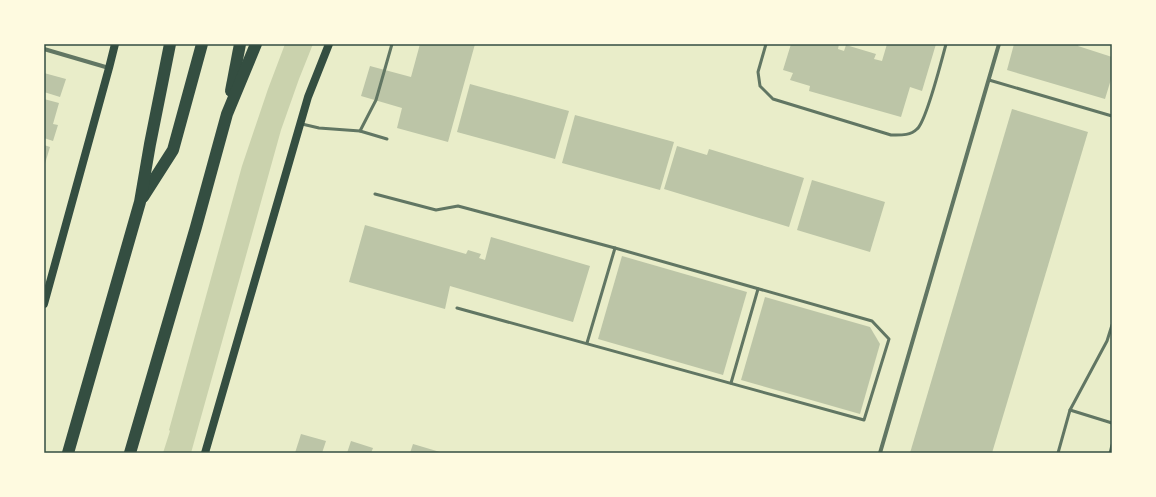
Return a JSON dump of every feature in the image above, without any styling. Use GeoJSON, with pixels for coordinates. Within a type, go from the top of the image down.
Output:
{"type":"FeatureCollection","features":[{"type":"Feature","properties":{"kind":"highway"},"geometry":{"type":"LineString","coordinates":[[68,453],[140,202],[170,44]]}},
{"type":"Feature","properties":{"kind":"highway"},"geometry":{"type":"LineString","coordinates":[[140,202],[173,150],[202,44]]}},
{"type":"Feature","properties":{"kind":"highway"},"geometry":{"type":"LineString","coordinates":[[130,453],[194,235],[227,114],[240,44]]}},
{"type":"Feature","properties":{"kind":"highway"},"geometry":{"type":"LineString","coordinates":[[227,114],[256,44]]}},
{"type":"Feature","properties":{"kind":"main road"},"geometry":{"type":"LineString","coordinates":[[44,304],[115,44]]}},
{"type":"Feature","properties":{"kind":"main road"},"geometry":{"type":"LineString","coordinates":[[205,453],[308,96],[329,44]]}},
{"type":"Feature","properties":{"kind":"street"},"geometry":{"type":"LineString","coordinates":[[880,453],[999,44]]}},
{"type":"Feature","properties":{"kind":"street"},"geometry":{"type":"LineString","coordinates":[[44,49],[109,68]]}},
{"type":"Feature","properties":{"kind":"lane"},"geometry":{"type":"LineString","coordinates":[[360,131],[376,100],[392,44]]}},
{"type":"Feature","properties":{"kind":"lane"},"geometry":{"type":"LineString","coordinates":[[766,44],[758,72],[760,86],[773,99],[891,135],[907,135],[918,129],[924,118],[946,44]]}},
{"type":"Feature","properties":{"kind":"lane"},"geometry":{"type":"LineString","coordinates":[[989,80],[1112,116]]}},
{"type":"Feature","properties":{"kind":"lane"},"geometry":{"type":"LineString","coordinates":[[300,123],[319,128],[360,131],[387,139]]}},
{"type":"Feature","properties":{"kind":"lane"},"geometry":{"type":"LineString","coordinates":[[374,194],[436,210],[458,206],[615,248],[872,321],[889,339],[864,420],[457,308]]}},
{"type":"Feature","properties":{"kind":"lane"},"geometry":{"type":"LineString","coordinates":[[587,343],[615,248]]}},
{"type":"Feature","properties":{"kind":"lane"},"geometry":{"type":"LineString","coordinates":[[731,383],[758,289]]}},
{"type":"Feature","properties":{"kind":"lane"},"geometry":{"type":"LineString","coordinates":[[1058,453],[1070,410],[1107,341],[1112,326]]}},
{"type":"Feature","properties":{"kind":"lane"},"geometry":{"type":"LineString","coordinates":[[1107,341],[1112,342]]}},
{"type":"Feature","properties":{"kind":"lane"},"geometry":{"type":"LineString","coordinates":[[1070,410],[1112,423]]}},
{"type":"Feature","properties":{"kind":"lane"},"geometry":{"type":"LineString","coordinates":[[1110,453],[1112,445]]}},
{"type":"Feature","properties":{"kind":"green space"},"geometry":{"type":"Polygon","coordinates":[[[285,44],[313,44],[281,130],[191,453],[163,453],[242,166],[285,44]]]}},
{"type":"Feature","properties":{"kind":"building"},"geometry":{"type":"Polygon","coordinates":[[[420,44],[475,44],[448,142],[397,128],[402,108],[361,96],[370,66],[411,77],[420,44]]]}},
{"type":"Feature","properties":{"kind":"building"},"geometry":{"type":"Polygon","coordinates":[[[791,44],[839,44],[838,49],[844,51],[846,45],[876,54],[874,59],[882,61],[887,44],[936,44],[922,91],[910,87],[901,117],[809,91],[810,86],[790,80],[793,73],[783,70],[791,44]]]}},
{"type":"Feature","properties":{"kind":"building"},"geometry":{"type":"Polygon","coordinates":[[[1014,44],[1079,44],[1078,46],[1112,57],[1112,76],[1105,99],[1007,70],[1014,44]]]}},
{"type":"Feature","properties":{"kind":"building"},"geometry":{"type":"Polygon","coordinates":[[[44,73],[66,79],[60,97],[44,92],[44,73]]]}},
{"type":"Feature","properties":{"kind":"building"},"geometry":{"type":"Polygon","coordinates":[[[470,84],[569,111],[555,159],[457,132],[470,84]]]}},
{"type":"Feature","properties":{"kind":"building"},"geometry":{"type":"Polygon","coordinates":[[[44,99],[59,103],[53,124],[58,125],[53,141],[44,138],[44,99]]]}},
{"type":"Feature","properties":{"kind":"building"},"geometry":{"type":"Polygon","coordinates":[[[1012,109],[1088,132],[992,453],[910,453],[1012,109]]]}},
{"type":"Feature","properties":{"kind":"building"},"geometry":{"type":"Polygon","coordinates":[[[575,115],[674,142],[660,190],[562,163],[575,115]]]}},
{"type":"Feature","properties":{"kind":"building"},"geometry":{"type":"Polygon","coordinates":[[[44,145],[50,147],[44,167],[44,145]]]}},
{"type":"Feature","properties":{"kind":"building"},"geometry":{"type":"Polygon","coordinates":[[[677,146],[707,155],[709,149],[804,178],[789,227],[664,189],[677,146]]]}},
{"type":"Feature","properties":{"kind":"building"},"geometry":{"type":"Polygon","coordinates":[[[812,180],[885,202],[870,252],[797,230],[812,180]]]}},
{"type":"Feature","properties":{"kind":"building"},"geometry":{"type":"Polygon","coordinates":[[[365,225],[466,254],[468,250],[481,254],[479,258],[485,260],[491,237],[590,266],[573,322],[450,286],[445,309],[349,282],[365,225]]]}},
{"type":"Feature","properties":{"kind":"building"},"geometry":{"type":"Polygon","coordinates":[[[622,256],[747,292],[723,375],[598,339],[622,256]]]}},
{"type":"Feature","properties":{"kind":"building"},"geometry":{"type":"Polygon","coordinates":[[[765,297],[870,327],[880,344],[860,414],[741,380],[765,297]]]}},
{"type":"Feature","properties":{"kind":"building"},"geometry":{"type":"Polygon","coordinates":[[[301,434],[326,441],[322,453],[295,453],[301,434]]]}},
{"type":"Feature","properties":{"kind":"building"},"geometry":{"type":"Polygon","coordinates":[[[351,441],[373,448],[371,453],[347,453],[351,441]]]}},
{"type":"Feature","properties":{"kind":"building"},"geometry":{"type":"Polygon","coordinates":[[[413,444],[440,452],[440,453],[410,453],[413,444]]]}}]}
